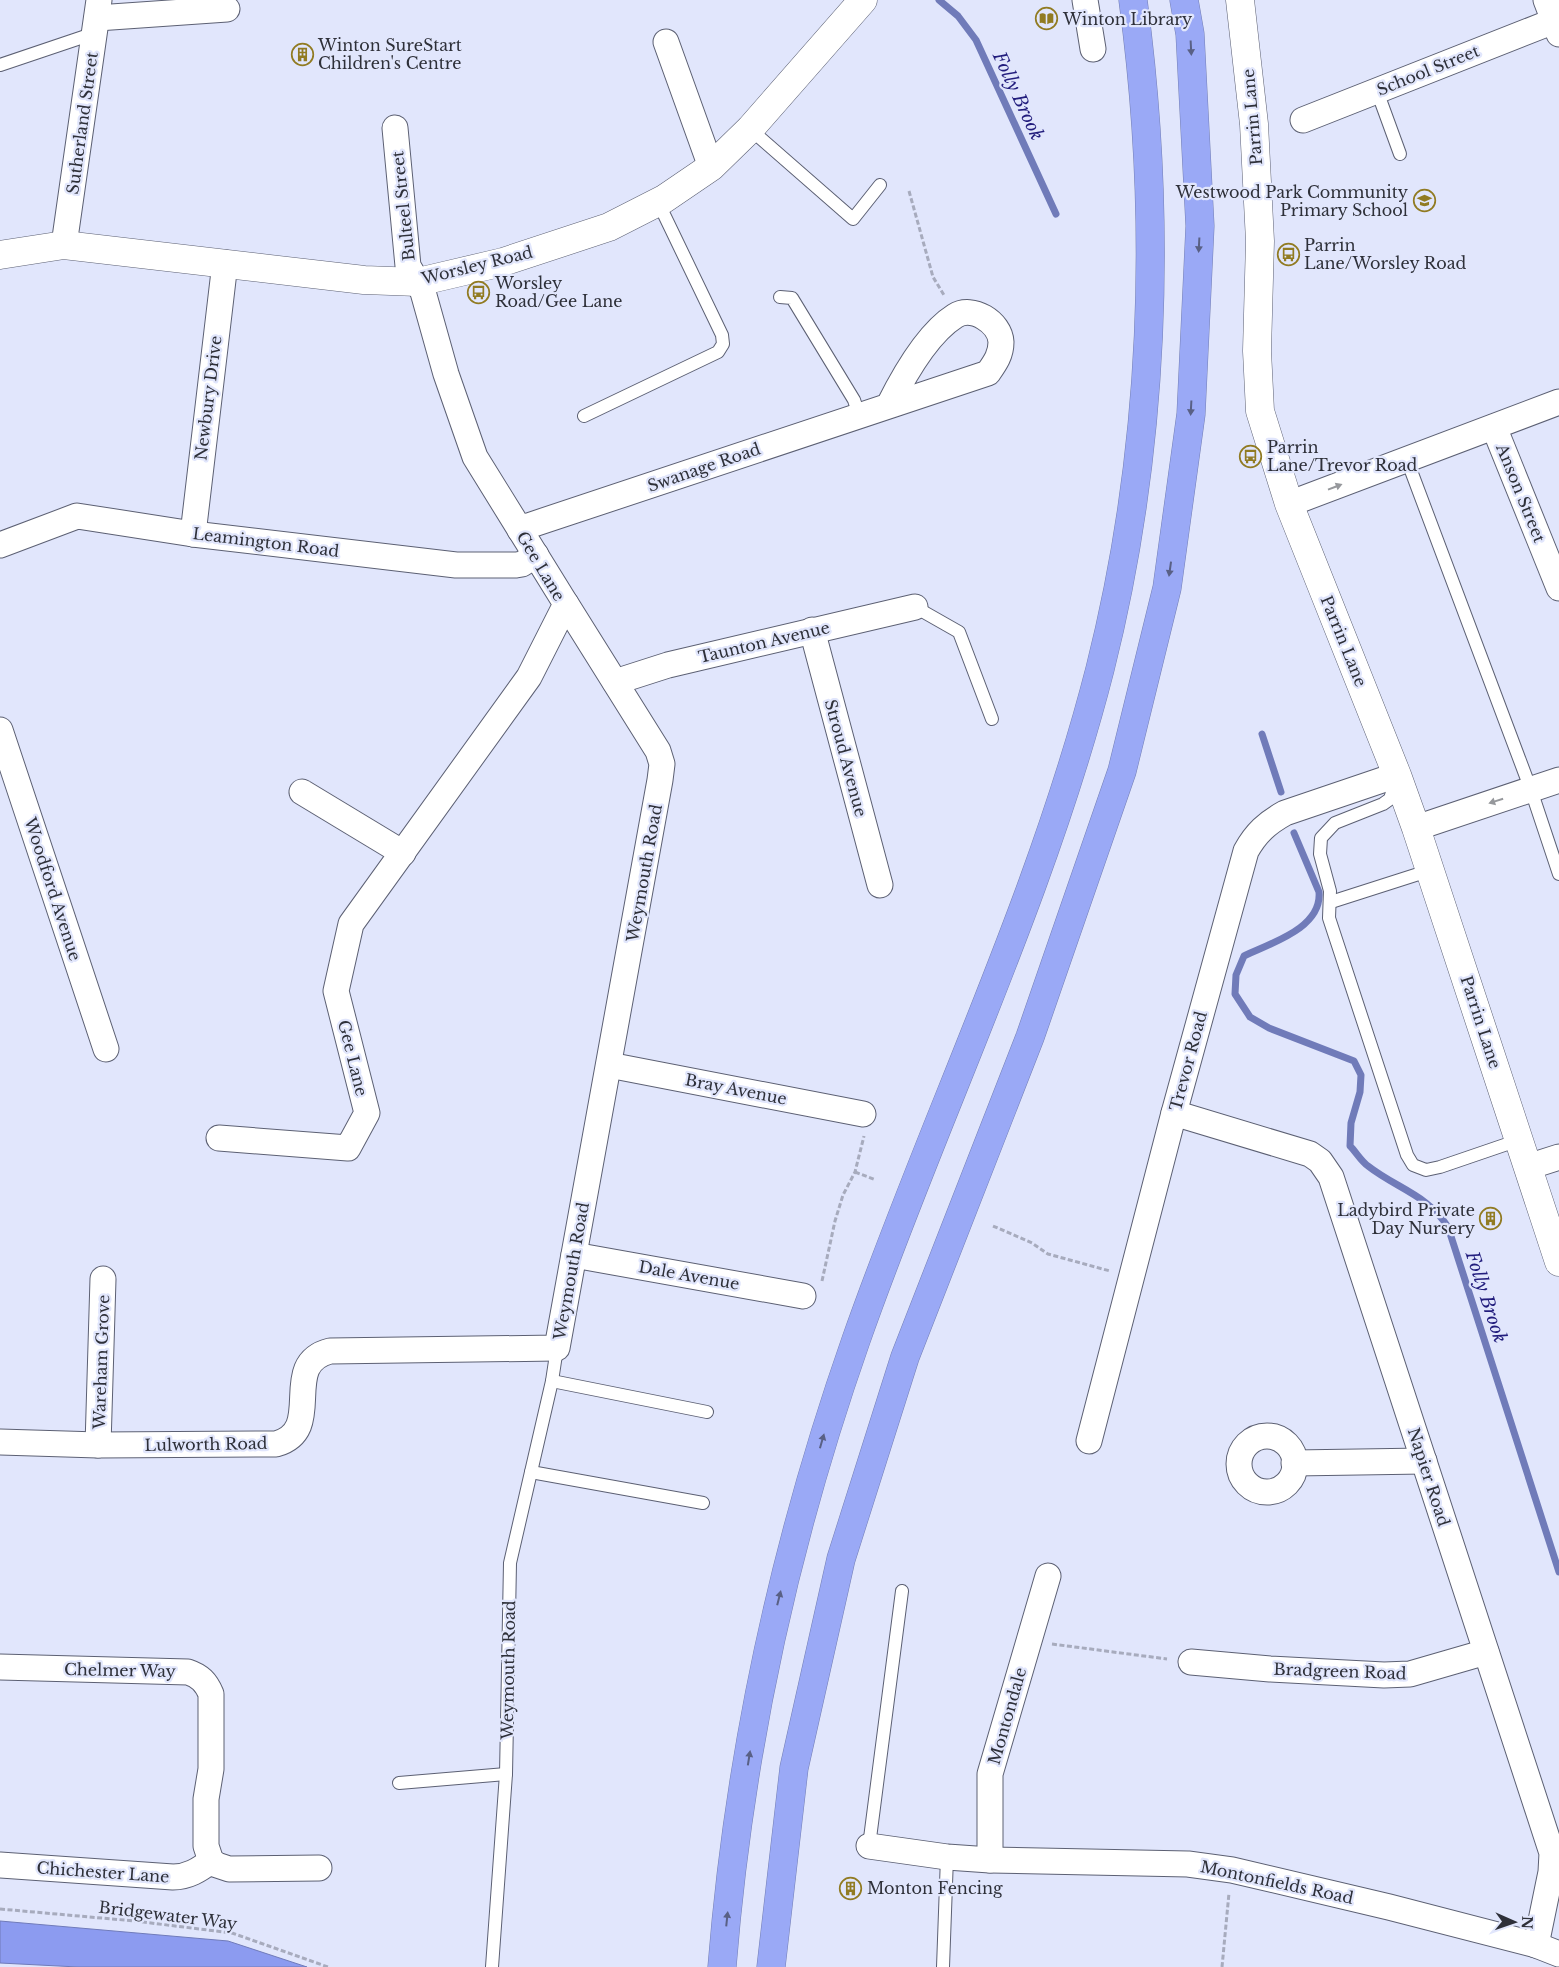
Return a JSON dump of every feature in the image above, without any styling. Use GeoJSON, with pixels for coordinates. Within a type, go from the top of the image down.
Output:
{"type":"FeatureCollection","features":[{"type":"Feature","properties":{"kind":"highway"},"geometry":{"type":"LineString","coordinates":[[722,1967],[735,1854],[760,1692],[775,1615],[794,1537],[826,1428],[858,1336],[1032,884],[1076,754],[1101,666],[1118,584],[1136,478],[1145,400],[1150,311],[1150,226],[1146,130],[1133,0]]}},
{"type":"Feature","properties":{"kind":"highway"},"geometry":{"type":"LineString","coordinates":[[771,1967],[794,1768],[841,1559],[904,1357],[1030,1037],[1122,771],[1167,588],[1191,414],[1200,226],[1190,34],[1184,0]]}},
{"type":"Feature","properties":{"kind":"main road","name":"Worsley Road"},"geometry":{"type":"LineString","coordinates":[[0,255],[64,245],[364,280],[418,282],[503,262],[609,227],[658,202],[711,167],[750,129],[863,0]]}},
{"type":"Feature","properties":{"kind":"main road","name":"Parrin Lane"},"geometry":{"type":"LineString","coordinates":[[1240,0],[1254,124],[1260,241],[1258,351],[1260,411],[1289,504],[1397,775],[1431,870],[1559,1262]]}},
{"type":"Feature","properties":{"kind":"street"},"geometry":{"type":"LineString","coordinates":[[1085,0],[1093,50]]}},
{"type":"Feature","properties":{"kind":"street"},"geometry":{"type":"LineString","coordinates":[[97,17],[227,9]]}},
{"type":"Feature","properties":{"kind":"street","name":"Sutherland Street"},"geometry":{"type":"LineString","coordinates":[[64,245],[97,17]]}},
{"type":"Feature","properties":{"kind":"street","name":"School Street"},"geometry":{"type":"LineString","coordinates":[[1303,120],[1553,18]]}},
{"type":"Feature","properties":{"kind":"street"},"geometry":{"type":"LineString","coordinates":[[666,42],[711,167]]}},
{"type":"Feature","properties":{"kind":"street","name":"Bulteel Street"},"geometry":{"type":"LineString","coordinates":[[395,128],[408,266],[418,282]]}},
{"type":"Feature","properties":{"kind":"street","name":"Newbury Drive"},"geometry":{"type":"LineString","coordinates":[[192,534],[225,263]]}},
{"type":"Feature","properties":{"kind":"street","name":"Gee Lane"},"geometry":{"type":"LineString","coordinates":[[219,1138],[348,1148],[367,1113],[336,991],[351,924],[529,677],[566,604],[475,457],[446,374],[423,292],[418,282]]}},
{"type":"Feature","properties":{"kind":"street","name":"Swanage Road"},"geometry":{"type":"LineString","coordinates":[[520,530],[988,373],[998,359],[1001,340],[992,323],[974,313],[957,315]]}},
{"type":"Feature","properties":{"kind":"street"},"geometry":{"type":"LineString","coordinates":[[889,405],[901,382],[936,331],[957,315]]}},
{"type":"Feature","properties":{"kind":"street"},"geometry":{"type":"LineString","coordinates":[[1289,504],[1559,402]]}},
{"type":"Feature","properties":{"kind":"street","name":"Anson Street"},"geometry":{"type":"LineString","coordinates":[[1494,427],[1559,588]]}},
{"type":"Feature","properties":{"kind":"street","name":"Leamington Road"},"geometry":{"type":"LineString","coordinates":[[0,545],[77,516],[192,534],[456,564],[516,565],[522,564],[536,556]]}},
{"type":"Feature","properties":{"kind":"street","name":"Weymouth Road"},"geometry":{"type":"LineString","coordinates":[[557,1348],[662,764],[658,751],[566,604]]}},
{"type":"Feature","properties":{"kind":"street","name":"Taunton Avenue"},"geometry":{"type":"LineString","coordinates":[[615,682],[668,665],[915,607]]}},
{"type":"Feature","properties":{"kind":"street","name":"Stroud Avenue"},"geometry":{"type":"LineString","coordinates":[[812,630],[880,885]]}},
{"type":"Feature","properties":{"kind":"street","name":"Woodford Avenue"},"geometry":{"type":"LineString","coordinates":[[0,730],[106,1049]]}},
{"type":"Feature","properties":{"kind":"street","name":"Trevor Road"},"geometry":{"type":"LineString","coordinates":[[1089,1441],[1174,1113],[1242,862],[1252,840],[1271,820],[1284,813],[1397,775]]}},
{"type":"Feature","properties":{"kind":"street"},"geometry":{"type":"LineString","coordinates":[[1416,828],[1559,780]]}},
{"type":"Feature","properties":{"kind":"street"},"geometry":{"type":"LineString","coordinates":[[302,792],[403,853]]}},
{"type":"Feature","properties":{"kind":"street","name":"Bray Avenue"},"geometry":{"type":"LineString","coordinates":[[609,1065],[863,1114]]}},
{"type":"Feature","properties":{"kind":"street","name":"Napier Road"},"geometry":{"type":"LineString","coordinates":[[1174,1113],[1310,1154],[1327,1168],[1552,1853],[1551,1872],[1536,1945]]}},
{"type":"Feature","properties":{"kind":"street"},"geometry":{"type":"LineString","coordinates":[[1528,1167],[1559,1156]]}},
{"type":"Feature","properties":{"kind":"street","name":"Dale Avenue"},"geometry":{"type":"LineString","coordinates":[[574,1255],[803,1296]]}},
{"type":"Feature","properties":{"kind":"street","name":"Wareham Grove"},"geometry":{"type":"LineString","coordinates":[[98,1445],[103,1279]]}},
{"type":"Feature","properties":{"kind":"street","name":"Lulworth Road"},"geometry":{"type":"LineString","coordinates":[[0,1442],[98,1445],[269,1444],[283,1442],[296,1432],[300,1423],[303,1382],[309,1364],[315,1358],[330,1351],[557,1348]]}},
{"type":"Feature","properties":{"kind":"street"},"geometry":{"type":"LineString","coordinates":[[1294,1463],[1424,1461]]}},
{"type":"Feature","properties":{"kind":"street","name":"Montondale"},"geometry":{"type":"LineString","coordinates":[[990,1860],[990,1774],[1048,1576]]}},
{"type":"Feature","properties":{"kind":"street","name":"Bradgreen Road"},"geometry":{"type":"LineString","coordinates":[[1191,1662],[1270,1669],[1384,1675],[1410,1674],[1486,1652]]}},
{"type":"Feature","properties":{"kind":"street","name":"Chelmer Way"},"geometry":{"type":"LineString","coordinates":[[0,1667],[188,1672],[197,1674],[211,1694],[211,1769],[206,1799],[205,1830],[206,1846],[211,1861]]}},
{"type":"Feature","properties":{"kind":"street","name":"Montonfields Road"},"geometry":{"type":"LineString","coordinates":[[870,1846],[947,1857],[990,1860],[1188,1864],[1232,1870],[1389,1906],[1536,1945],[1559,1954]]}},
{"type":"Feature","properties":{"kind":"street"},"geometry":{"type":"LineString","coordinates":[[211,1861],[229,1869],[319,1868]]}},
{"type":"Feature","properties":{"kind":"street","name":"Chichester Lane"},"geometry":{"type":"LineString","coordinates":[[0,1865],[180,1877],[195,1872],[211,1861]]}},
{"type":"Feature","properties":{"kind":"lane"},"geometry":{"type":"LineString","coordinates":[[0,65],[97,17]]}},
{"type":"Feature","properties":{"kind":"lane"},"geometry":{"type":"LineString","coordinates":[[1377,91],[1400,154]]}},
{"type":"Feature","properties":{"kind":"lane"},"geometry":{"type":"LineString","coordinates":[[750,129],[853,219],[880,185]]}},
{"type":"Feature","properties":{"kind":"lane"},"geometry":{"type":"LineString","coordinates":[[584,416],[718,352],[724,344],[722,335],[658,202]]}},
{"type":"Feature","properties":{"kind":"lane"},"geometry":{"type":"LineString","coordinates":[[780,297],[792,298],[854,400],[859,415]]}},
{"type":"Feature","properties":{"kind":"lane"},"geometry":{"type":"LineString","coordinates":[[1407,460],[1531,790],[1559,874]]}},
{"type":"Feature","properties":{"kind":"lane"},"geometry":{"type":"LineString","coordinates":[[915,607],[959,632],[992,719]]}},
{"type":"Feature","properties":{"kind":"lane"},"geometry":{"type":"LineString","coordinates":[[1397,775],[1390,799],[1383,804],[1335,823],[1321,838],[1320,854],[1330,891],[1329,918],[1407,1155],[1413,1165],[1426,1170],[1519,1140]]}},
{"type":"Feature","properties":{"kind":"lane"},"geometry":{"type":"LineString","coordinates":[[1331,902],[1431,870]]}},
{"type":"Feature","properties":{"kind":"lane","name":"Weymouth Road"},"geometry":{"type":"LineString","coordinates":[[492,1967],[506,1774],[510,1563],[552,1380],[557,1348]]}},
{"type":"Feature","properties":{"kind":"lane"},"geometry":{"type":"LineString","coordinates":[[552,1380],[707,1412]]}},
{"type":"Feature","properties":{"kind":"lane"},"geometry":{"type":"LineString","coordinates":[[531,1472],[703,1503]]}},
{"type":"Feature","properties":{"kind":"lane"},"geometry":{"type":"LineString","coordinates":[[870,1846],[902,1591]]}},
{"type":"Feature","properties":{"kind":"lane"},"geometry":{"type":"LineString","coordinates":[[399,1783],[506,1774]]}},
{"type":"Feature","properties":{"kind":"lane"},"geometry":{"type":"LineString","coordinates":[[943,1967],[947,1857]]}},
{"type":"Feature","properties":{"kind":"path"},"geometry":{"type":"LineString","coordinates":[[909,191],[933,277],[957,315]]}},
{"type":"Feature","properties":{"kind":"path"},"geometry":{"type":"LineString","coordinates":[[803,1296],[818,1298],[835,1221],[843,1196],[855,1172],[866,1130],[863,1114]]}},
{"type":"Feature","properties":{"kind":"path"},"geometry":{"type":"LineString","coordinates":[[855,1172],[876,1180]]}},
{"type":"Feature","properties":{"kind":"path"},"geometry":{"type":"LineString","coordinates":[[993,1226],[1032,1243],[1048,1254],[1132,1277]]}},
{"type":"Feature","properties":{"kind":"path"},"geometry":{"type":"LineString","coordinates":[[1029,1641],[1191,1662]]}},
{"type":"Feature","properties":{"kind":"path"},"geometry":{"type":"LineString","coordinates":[[1222,1967],[1232,1870]]}},
{"type":"Feature","properties":{"kind":"path","name":"Bridgewater Way"},"geometry":{"type":"LineString","coordinates":[[0,1908],[135,1921],[232,1933],[328,1967]]}},
{"type":"Feature","properties":{"kind":"water"},"geometry":{"type":"Polygon","coordinates":[[[0,1921],[228,1941],[307,1967],[78,1967],[0,1963],[0,1921]]]}},
{"type":"Feature","properties":{"kind":"waterway","name":"Folly Brook"},"geometry":{"type":"LineString","coordinates":[[939,0],[958,16],[976,40],[1056,214]]}},
{"type":"Feature","properties":{"kind":"waterway","name":"Folly Brook"},"geometry":{"type":"LineString","coordinates":[[1262,734],[1281,792]]}},
{"type":"Feature","properties":{"kind":"waterway","name":"Folly Brook"},"geometry":{"type":"LineString","coordinates":[[1294,833],[1319,892],[1318,905],[1304,925],[1293,933],[1244,956],[1236,975],[1235,994],[1250,1017],[1269,1028],[1354,1061],[1361,1075],[1360,1092],[1351,1123],[1350,1146],[1368,1166],[1431,1207],[1448,1227],[1559,1572]]}},
{"type":"Feature","properties":{"kind":"place","name":"Winton Library"},"geometry":{"type":"Point","coordinates":[1047,19]}},
{"type":"Feature","properties":{"kind":"place","name":"Winton SureStart Children's Centre"},"geometry":{"type":"Point","coordinates":[302,54]}},
{"type":"Feature","properties":{"kind":"place","name":"Westwood Park Community Primary School"},"geometry":{"type":"Point","coordinates":[1424,201]}},
{"type":"Feature","properties":{"kind":"place","name":"Parrin Lane/Worsley Road"},"geometry":{"type":"Point","coordinates":[1288,254]}},
{"type":"Feature","properties":{"kind":"place","name":"Worsley Road/Gee Lane"},"geometry":{"type":"Point","coordinates":[479,292]}},
{"type":"Feature","properties":{"kind":"place","name":"Parrin Lane/Trevor Road"},"geometry":{"type":"Point","coordinates":[1251,456]}},
{"type":"Feature","properties":{"kind":"place","name":"Ladybird Private Day Nursery"},"geometry":{"type":"Point","coordinates":[1491,1219]}},
{"type":"Feature","properties":{"kind":"place","name":"Monton Fencing"},"geometry":{"type":"Point","coordinates":[851,1888]}}]}
